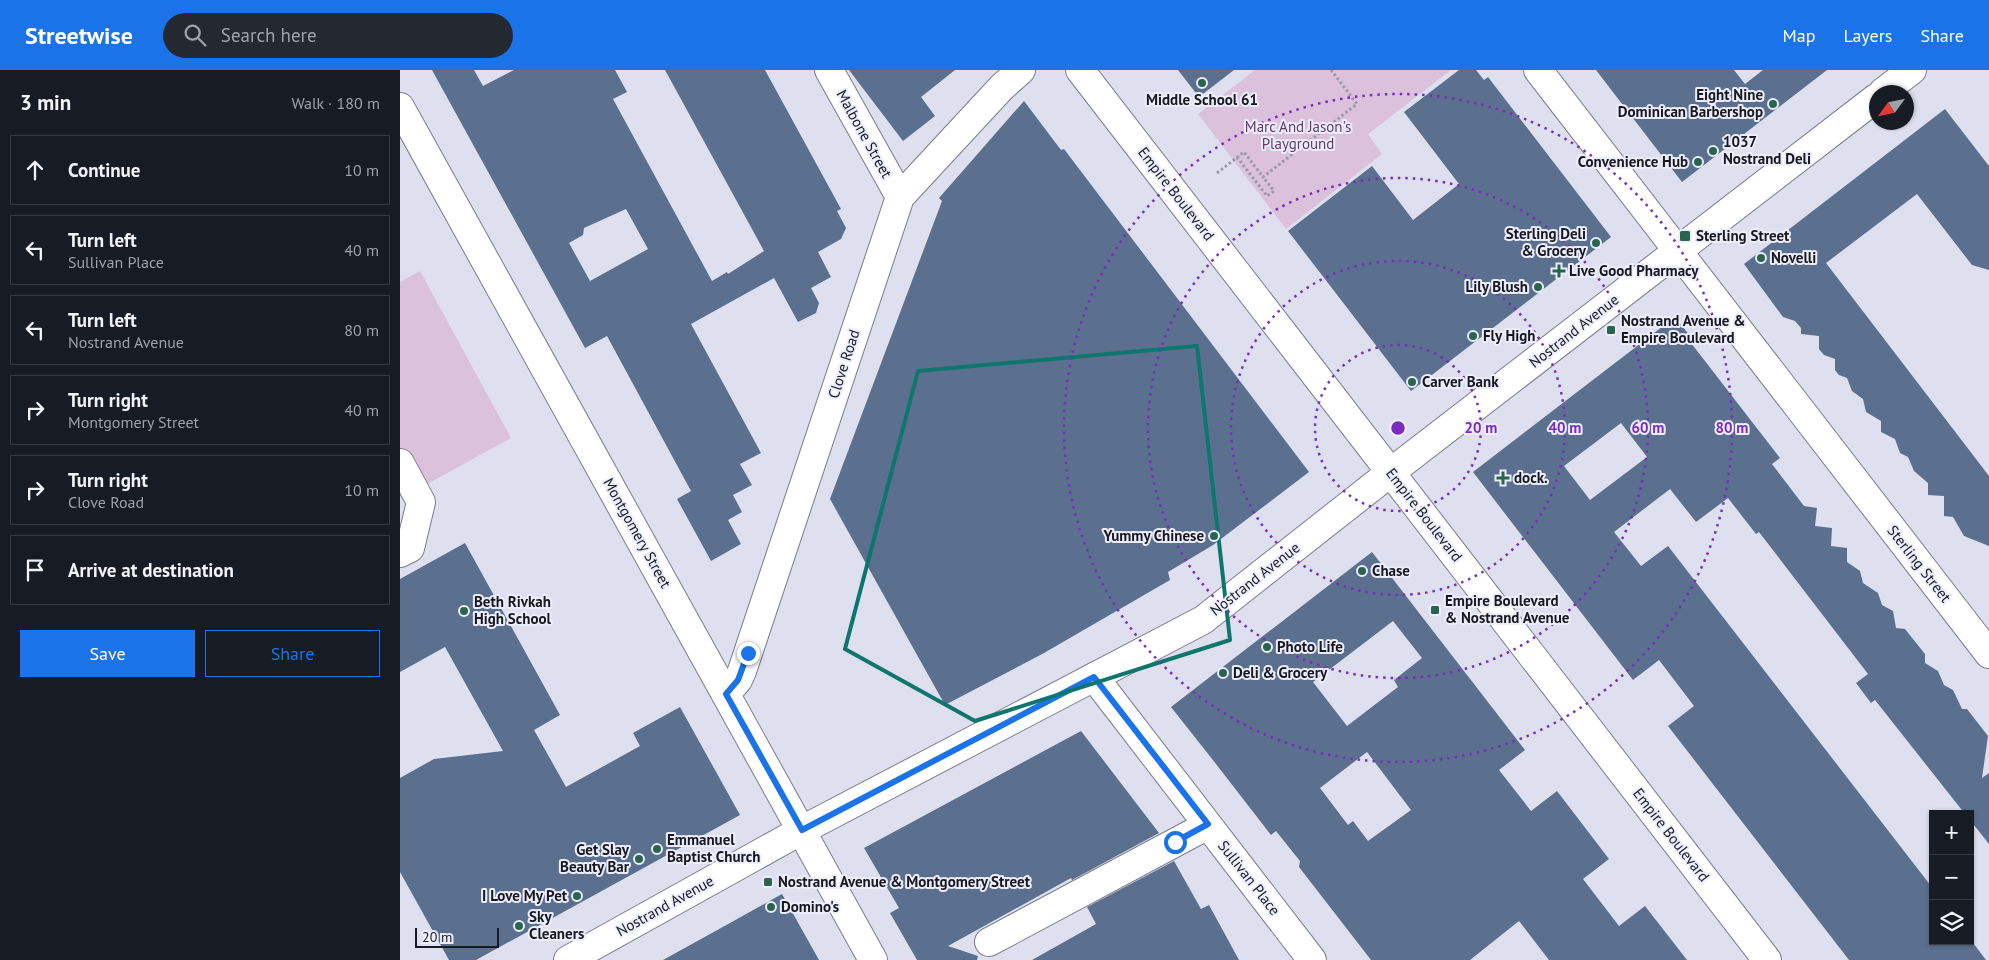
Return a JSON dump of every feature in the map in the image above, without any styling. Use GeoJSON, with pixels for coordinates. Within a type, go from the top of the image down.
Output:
{"type":"FeatureCollection","features":[{"type":"Feature","properties":{"kind":"main road","name":"Malbone Street"},"geometry":{"type":"LineString","coordinates":[[829,70],[900,198]]}},
{"type":"Feature","properties":{"kind":"main road","name":"Clove Road"},"geometry":{"type":"LineString","coordinates":[[726,694],[738,680],[748,653],[900,198],[1001,88],[1022,70]]}},
{"type":"Feature","properties":{"kind":"main road","name":"Empire Boulevard"},"geometry":{"type":"LineString","coordinates":[[1080,70],[1767,960]]}},
{"type":"Feature","properties":{"kind":"main road","name":"Sterling Street"},"geometry":{"type":"LineString","coordinates":[[1538,70],[1989,654]]}},
{"type":"Feature","properties":{"kind":"main road"},"geometry":{"type":"LineString","coordinates":[[1892,85],[1912,70]]}},
{"type":"Feature","properties":{"kind":"main road","name":"Nostrand Avenue"},"geometry":{"type":"LineString","coordinates":[[568,960],[802,830],[1203,620],[1391,472],[1869,103]]}},
{"type":"Feature","properties":{"kind":"main road","name":"Montgomery Street"},"geometry":{"type":"LineString","coordinates":[[400,107],[873,960]]}},
{"type":"Feature","properties":{"kind":"main road"},"geometry":{"type":"LineString","coordinates":[[400,463],[421,502],[410,548],[400,553]]}},
{"type":"Feature","properties":{"kind":"main road","name":"Sullivan Place"},"geometry":{"type":"LineString","coordinates":[[1094,677],[1312,960]]}},
{"type":"Feature","properties":{"kind":"main road"},"geometry":{"type":"LineString","coordinates":[[989,942],[1208,824]]}},
{"type":"Feature","properties":{"kind":"path"},"geometry":{"type":"LineString","coordinates":[[1263,177],[1357,104],[1331,70]]}},
{"type":"Feature","properties":{"kind":"path"},"geometry":{"type":"LineString","coordinates":[[1217,173],[1237,157],[1244,152],[1274,191],[1267,196],[1237,157]]}},
{"type":"Feature","properties":{"kind":"highlighted area"},"geometry":{"type":"Polygon","coordinates":[[[1197,346],[1230,640],[975,721],[845,649],[918,371],[1197,346]]]}},
{"type":"Feature","properties":{"kind":"green space","name":"Marc And Jason's Playground"},"geometry":{"type":"Polygon","coordinates":[[[1255,70],[1451,70],[1368,134],[1382,154],[1286,229],[1198,114],[1255,70]]]}},
{"type":"Feature","properties":{"kind":"green space"},"geometry":{"type":"Polygon","coordinates":[[[420,271],[511,438],[422,487],[400,447],[400,282],[420,271]]]}},
{"type":"Feature","properties":{"kind":"building"},"geometry":{"type":"Polygon","coordinates":[[[432,70],[474,70],[483,86],[514,70],[615,70],[627,92],[613,99],[712,281],[727,272],[728,274],[764,251],[665,70],[765,70],[841,209],[837,211],[846,228],[841,239],[818,252],[831,277],[811,288],[819,303],[816,313],[798,322],[774,278],[691,324],[761,453],[740,464],[752,485],[733,495],[742,512],[728,520],[741,544],[711,561],[677,499],[691,491],[607,336],[585,348],[432,70]],[[626,209],[584,228],[583,235],[569,243],[590,281],[648,249],[626,209]]]}},
{"type":"Feature","properties":{"kind":"building"},"geometry":{"type":"Polygon","coordinates":[[[849,70],[955,70],[921,97],[935,116],[903,141],[849,70]]]}},
{"type":"Feature","properties":{"kind":"building","name":"Middle School 61"},"geometry":{"type":"Polygon","coordinates":[[[1178,70],[1234,70],[1199,97],[1178,70]]]}},
{"type":"Feature","properties":{"kind":"building"},"geometry":{"type":"Polygon","coordinates":[[[1459,70],[1476,70],[1484,80],[1488,77],[1611,237],[1411,391],[1288,231],[1372,166],[1413,220],[1459,184],[1404,112],[1459,70]]]}},
{"type":"Feature","properties":{"kind":"building"},"geometry":{"type":"Polygon","coordinates":[[[1596,70],[1734,70],[1745,84],[1763,70],[1827,70],[1682,182],[1596,70]]]}},
{"type":"Feature","properties":{"kind":"building"},"geometry":{"type":"Polygon","coordinates":[[[1024,101],[1061,150],[1064,149],[1309,472],[1213,545],[1168,572],[1170,580],[1044,653],[945,705],[830,499],[942,201],[939,198],[1024,101]]]}},
{"type":"Feature","properties":{"kind":"building"},"geometry":{"type":"Polygon","coordinates":[[[1945,109],[1989,166],[1989,270],[1972,265],[1917,194],[1826,263],[1989,476],[1989,546],[1964,536],[1953,517],[1944,516],[1944,496],[1928,495],[1928,483],[1914,471],[1908,457],[1900,453],[1895,439],[1881,432],[1881,421],[1866,412],[1863,399],[1852,391],[1847,378],[1839,375],[1835,370],[1835,359],[1824,355],[1819,349],[1819,336],[1801,334],[1801,328],[1795,321],[1783,317],[1744,264],[1945,109]]]}},
{"type":"Feature","properties":{"kind":"building"},"geometry":{"type":"Polygon","coordinates":[[[1675,317],[1694,341],[1691,343],[1780,458],[1772,464],[1804,506],[1817,508],[1815,526],[1832,528],[1831,546],[1847,548],[1847,562],[1860,571],[1863,583],[1878,593],[1882,605],[1893,611],[1896,628],[1905,629],[1925,654],[1925,663],[1938,671],[1944,685],[1953,690],[1962,709],[1967,709],[1988,736],[1982,778],[1989,773],[1989,844],[1974,825],[1974,810],[1962,810],[1875,700],[1871,703],[1856,683],[1868,674],[1759,532],[1756,534],[1728,498],[1696,522],[1670,489],[1614,532],[1641,566],[1668,546],[1929,883],[1929,945],[1974,944],[1986,960],[1849,960],[1668,726],[1694,706],[1659,660],[1633,680],[1473,472],[1675,317]],[[1621,423],[1564,466],[1590,500],[1647,457],[1621,423]]]}},
{"type":"Feature","properties":{"kind":"building"},"geometry":{"type":"Polygon","coordinates":[[[465,543],[560,715],[534,730],[566,787],[640,746],[633,733],[680,707],[740,815],[476,960],[449,960],[400,872],[400,778],[434,759],[503,751],[445,647],[400,672],[400,579],[465,543]]]}},
{"type":"Feature","properties":{"kind":"building"},"geometry":{"type":"Polygon","coordinates":[[[1372,552],[1525,750],[1499,770],[1531,811],[1557,791],[1609,859],[1583,879],[1619,926],[1645,906],[1687,960],[1549,960],[1519,921],[1470,960],[1371,960],[1299,867],[1300,861],[1276,831],[1271,835],[1171,707],[1372,552]],[[1393,621],[1313,682],[1347,726],[1398,687],[1394,680],[1422,658],[1393,621]],[[1367,752],[1320,788],[1348,825],[1353,821],[1368,841],[1411,810],[1367,752]]]}},
{"type":"Feature","properties":{"kind":"building"},"geometry":{"type":"Polygon","coordinates":[[[1081,731],[1159,833],[1072,880],[1071,878],[948,946],[978,956],[977,960],[917,960],[890,913],[899,908],[864,848],[1081,731]]]}},
{"type":"Feature","properties":{"kind":"building"},"geometry":{"type":"Polygon","coordinates":[[[1174,861],[1201,909],[1209,905],[1239,960],[1032,960],[1096,924],[1087,907],[1174,861]]]}},
{"type":"Feature","properties":{"kind":"building"},"geometry":{"type":"Polygon","coordinates":[[[782,894],[819,960],[663,960],[730,923],[782,894]]]}},
{"type":"Feature","properties":{"kind":"place","name":"Middle School 61"},"geometry":{"type":"Point","coordinates":[1202,83]}},
{"type":"Feature","properties":{"kind":"place","name":"Eight Nine Dominican Barbershop"},"geometry":{"type":"Point","coordinates":[1773,104]}},
{"type":"Feature","properties":{"kind":"place","name":"1037 Nostrand Deli"},"geometry":{"type":"Point","coordinates":[1713,151]}},
{"type":"Feature","properties":{"kind":"place","name":"Convenience Hub"},"geometry":{"type":"Point","coordinates":[1698,162]}},
{"type":"Feature","properties":{"kind":"place","name":"Sterling Street"},"geometry":{"type":"Point","coordinates":[1685,236]}},
{"type":"Feature","properties":{"kind":"place","name":"Sterling Deli & Grocery"},"geometry":{"type":"Point","coordinates":[1596,243]}},
{"type":"Feature","properties":{"kind":"place","name":"Novelli"},"geometry":{"type":"Point","coordinates":[1761,258]}},
{"type":"Feature","properties":{"kind":"place","name":"Live Good Pharmacy"},"geometry":{"type":"Point","coordinates":[1559,271]}},
{"type":"Feature","properties":{"kind":"place","name":"Lily Blush"},"geometry":{"type":"Point","coordinates":[1538,287]}},
{"type":"Feature","properties":{"kind":"place","name":"Nostrand Avenue & Empire Boulevard"},"geometry":{"type":"Point","coordinates":[1611,330]}},
{"type":"Feature","properties":{"kind":"place","name":"Fly High"},"geometry":{"type":"Point","coordinates":[1473,336]}},
{"type":"Feature","properties":{"kind":"place","name":"Carver Bank"},"geometry":{"type":"Point","coordinates":[1412,382]}},
{"type":"Feature","properties":{"kind":"place","name":"dock."},"geometry":{"type":"Point","coordinates":[1503,478]}},
{"type":"Feature","properties":{"kind":"place","name":"Yummy Chinese"},"geometry":{"type":"Point","coordinates":[1214,536]}},
{"type":"Feature","properties":{"kind":"place","name":"Chase"},"geometry":{"type":"Point","coordinates":[1362,571]}},
{"type":"Feature","properties":{"kind":"place","name":"Empire Boulevard & Nostrand Avenue"},"geometry":{"type":"Point","coordinates":[1435,610]}},
{"type":"Feature","properties":{"kind":"place","name":"Beth Rivkah High School"},"geometry":{"type":"Point","coordinates":[464,611]}},
{"type":"Feature","properties":{"kind":"place","name":"Photo Life"},"geometry":{"type":"Point","coordinates":[1267,647]}},
{"type":"Feature","properties":{"kind":"place","name":"Deli & Grocery"},"geometry":{"type":"Point","coordinates":[1223,673]}},
{"type":"Feature","properties":{"kind":"place","name":"Emmanuel Baptist Church"},"geometry":{"type":"Point","coordinates":[657,849]}},
{"type":"Feature","properties":{"kind":"place","name":"Get Slay Beauty Bar"},"geometry":{"type":"Point","coordinates":[639,859]}},
{"type":"Feature","properties":{"kind":"place","name":"Nostrand Avenue & Montgomery Street"},"geometry":{"type":"Point","coordinates":[768,882]}},
{"type":"Feature","properties":{"kind":"place","name":"I Love My Pet"},"geometry":{"type":"Point","coordinates":[577,896]}},
{"type":"Feature","properties":{"kind":"place","name":"Domino's"},"geometry":{"type":"Point","coordinates":[771,907]}},
{"type":"Feature","properties":{"kind":"place","name":"Sky Cleaners"},"geometry":{"type":"Point","coordinates":[519,926]}},
{"type":"Feature","properties":{"kind":"route"},"geometry":{"type":"LineString","coordinates":[[748,653],[738,680],[726,694],[802,830],[1094,677],[1208,824],[1175,842]]}}]}
